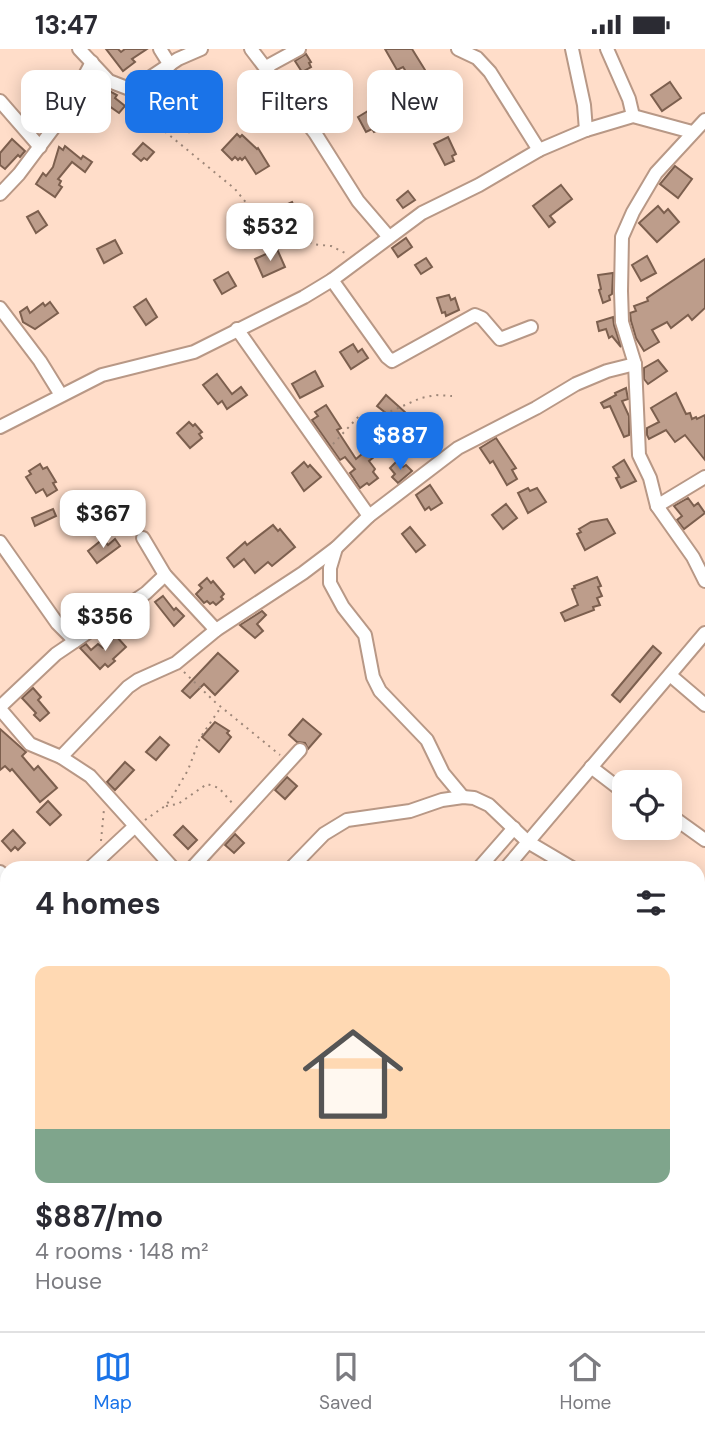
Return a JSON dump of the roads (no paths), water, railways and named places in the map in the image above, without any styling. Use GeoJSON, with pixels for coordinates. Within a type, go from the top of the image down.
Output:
{"type":"FeatureCollection","features":[{"type":"Feature","properties":{"kind":"street"},"geometry":{"type":"LineString","coordinates":[[79,49],[109,81],[127,89],[139,85],[201,49]]}},
{"type":"Feature","properties":{"kind":"street"},"geometry":{"type":"LineString","coordinates":[[160,49],[170,65]]}},
{"type":"Feature","properties":{"kind":"street"},"geometry":{"type":"LineString","coordinates":[[251,49],[315,133],[358,201],[388,236]]}},
{"type":"Feature","properties":{"kind":"street"},"geometry":{"type":"LineString","coordinates":[[266,68],[299,49]]}},
{"type":"Feature","properties":{"kind":"street"},"geometry":{"type":"LineString","coordinates":[[458,49],[477,58],[490,72],[539,150]]}},
{"type":"Feature","properties":{"kind":"street"},"geometry":{"type":"LineString","coordinates":[[572,49],[584,105],[586,130]]}},
{"type":"Feature","properties":{"kind":"street"},"geometry":{"type":"LineString","coordinates":[[607,49],[629,99],[633,116]]}},
{"type":"Feature","properties":{"kind":"street"},"geometry":{"type":"LineString","coordinates":[[0,194],[64,114],[92,62]]}},
{"type":"Feature","properties":{"kind":"street"},"geometry":{"type":"LineString","coordinates":[[0,101],[40,147]]}},
{"type":"Feature","properties":{"kind":"street"},"geometry":{"type":"LineString","coordinates":[[0,427],[102,375],[194,352],[304,297],[440,202],[479,185],[539,150],[586,130],[633,116],[692,132]]}},
{"type":"Feature","properties":{"kind":"street"},"geometry":{"type":"LineString","coordinates":[[705,120],[656,173],[622,237],[622,322],[635,364],[639,455],[650,478],[657,506],[693,557],[705,581]]}},
{"type":"Feature","properties":{"kind":"street"},"geometry":{"type":"LineString","coordinates":[[332,280],[387,357],[393,361],[475,316],[482,318],[500,339],[531,327]]}},
{"type":"Feature","properties":{"kind":"street"},"geometry":{"type":"LineString","coordinates":[[0,307],[40,361],[61,395]]}},
{"type":"Feature","properties":{"kind":"street"},"geometry":{"type":"LineString","coordinates":[[237,329],[369,516]]}},
{"type":"Feature","properties":{"kind":"street"},"geometry":{"type":"LineString","coordinates":[[61,757],[128,687],[176,663],[216,630],[303,573],[337,548],[369,516],[458,448],[576,384],[607,371],[635,364]]}},
{"type":"Feature","properties":{"kind":"street"},"geometry":{"type":"LineString","coordinates":[[657,506],[705,477]]}},
{"type":"Feature","properties":{"kind":"street"},"geometry":{"type":"LineString","coordinates":[[143,538],[165,575],[216,630]]}},
{"type":"Feature","properties":{"kind":"street"},"geometry":{"type":"LineString","coordinates":[[0,542],[57,623],[75,641]]}},
{"type":"Feature","properties":{"kind":"street"},"geometry":{"type":"LineString","coordinates":[[337,548],[330,568],[330,583],[343,607],[365,635],[376,684],[427,740],[443,773],[463,797]]}},
{"type":"Feature","properties":{"kind":"street"},"geometry":{"type":"LineString","coordinates":[[165,575],[146,593],[56,654],[0,708],[30,744],[61,757],[90,776],[166,861]]}},
{"type":"Feature","properties":{"kind":"street"},"geometry":{"type":"LineString","coordinates":[[512,861],[705,633]]}},
{"type":"Feature","properties":{"kind":"street"},"geometry":{"type":"LineString","coordinates":[[670,675],[705,705]]}},
{"type":"Feature","properties":{"kind":"street"},"geometry":{"type":"LineString","coordinates":[[198,861],[300,750]]}},
{"type":"Feature","properties":{"kind":"street"},"geometry":{"type":"LineString","coordinates":[[592,767],[612,783]]}},
{"type":"Feature","properties":{"kind":"street"},"geometry":{"type":"LineString","coordinates":[[298,861],[324,834],[346,820],[410,811],[442,800],[463,797],[474,798],[489,805],[528,842],[560,861]]}},
{"type":"Feature","properties":{"kind":"street"},"geometry":{"type":"LineString","coordinates":[[682,824],[705,840]]}},
{"type":"Feature","properties":{"kind":"street"},"geometry":{"type":"LineString","coordinates":[[98,861],[134,827]]}},
{"type":"Feature","properties":{"kind":"street"},"geometry":{"type":"LineString","coordinates":[[485,861],[514,828]]}}]}
